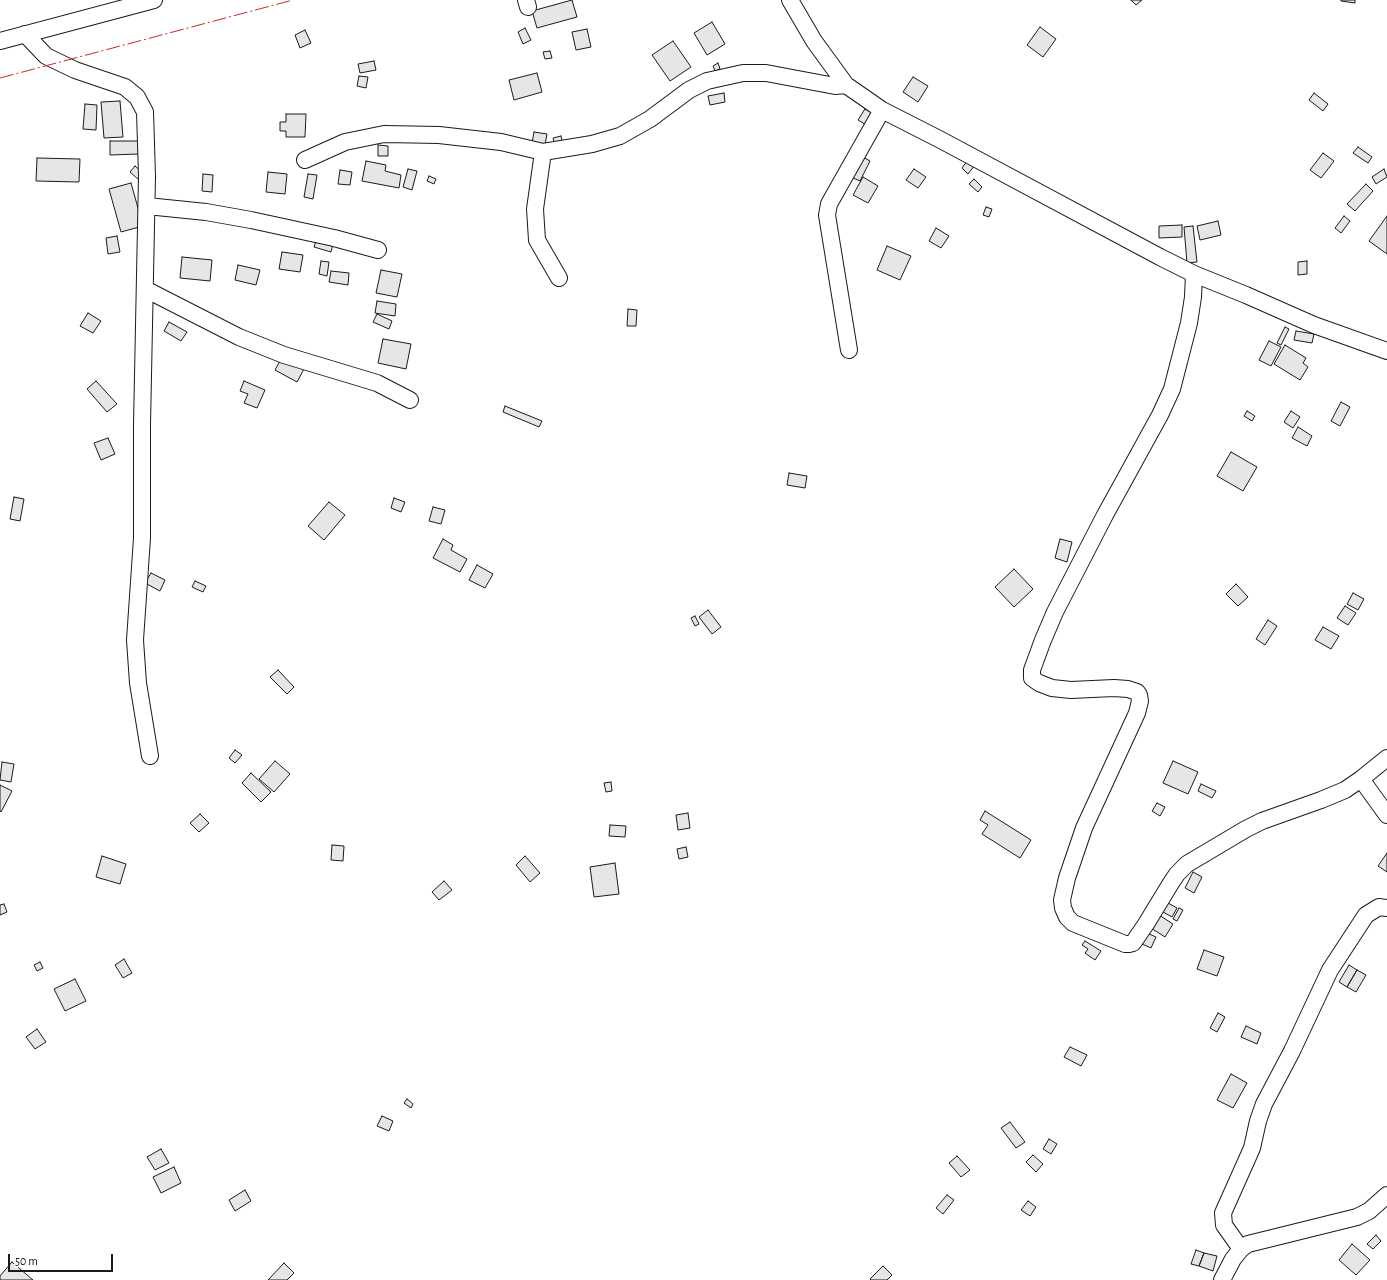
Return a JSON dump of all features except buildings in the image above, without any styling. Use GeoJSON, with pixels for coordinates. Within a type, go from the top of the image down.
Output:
{"type":"FeatureCollection","features":[{"type":"Feature","properties":{"kind":"street"},"geometry":{"type":"LineString","coordinates":[[0,41],[154,0]]}},
{"type":"Feature","properties":{"kind":"street"},"geometry":{"type":"LineString","coordinates":[[790,0],[814,41],[846,84],[882,110],[1153,254],[1194,274],[1314,325],[1387,351]]}},
{"type":"Feature","properties":{"kind":"street"},"geometry":{"type":"LineString","coordinates":[[25,34],[46,56],[75,70],[126,87],[137,97],[145,112],[147,176],[142,424],[142,538],[135,640],[138,683],[150,756]]}},
{"type":"Feature","properties":{"kind":"street"},"geometry":{"type":"LineString","coordinates":[[305,160],[345,142],[384,134],[439,135],[501,142],[544,152],[592,144],[620,136],[650,119],[689,90],[707,81],[736,74],[766,73],[835,86],[846,84]]}},
{"type":"Feature","properties":{"kind":"street"},"geometry":{"type":"LineString","coordinates":[[849,350],[827,215],[829,204],[882,110]]}},
{"type":"Feature","properties":{"kind":"street"},"geometry":{"type":"LineString","coordinates":[[544,152],[535,209],[537,240],[559,278]]}},
{"type":"Feature","properties":{"kind":"street"},"geometry":{"type":"LineString","coordinates":[[146,206],[206,212],[251,220],[334,238],[378,250]]}},
{"type":"Feature","properties":{"kind":"street"},"geometry":{"type":"LineString","coordinates":[[1194,274],[1193,297],[1189,323],[1172,389],[1160,415],[1054,612],[1032,670],[1032,678],[1038,683],[1052,688],[1071,690],[1114,688],[1128,689],[1136,692],[1139,695],[1140,701],[1137,712],[1084,828],[1066,878],[1062,900],[1066,917],[1073,923],[1125,944],[1130,944],[1146,924],[1171,882],[1187,864],[1246,829],[1345,790],[1387,758]]}},
{"type":"Feature","properties":{"kind":"street"},"geometry":{"type":"LineString","coordinates":[[145,289],[239,336],[284,355],[377,383],[410,400]]}},
{"type":"Feature","properties":{"kind":"street"},"geometry":{"type":"LineString","coordinates":[[1361,779],[1387,815]]}},
{"type":"Feature","properties":{"kind":"street"},"geometry":{"type":"LineString","coordinates":[[1241,1249],[1224,1225],[1223,1213],[1252,1148],[1258,1121],[1264,1104],[1292,1051],[1330,970],[1366,915],[1379,907],[1387,908]]}},
{"type":"Feature","properties":{"kind":"street"},"geometry":{"type":"LineString","coordinates":[[1222,1280],[1233,1259],[1241,1249],[1248,1244],[1357,1217],[1369,1211],[1387,1195]]}},
{"type":"Feature","properties":{"kind":"power"},"geometry":{"type":"LineString","coordinates":[[0,78],[293,0]]}}]}
